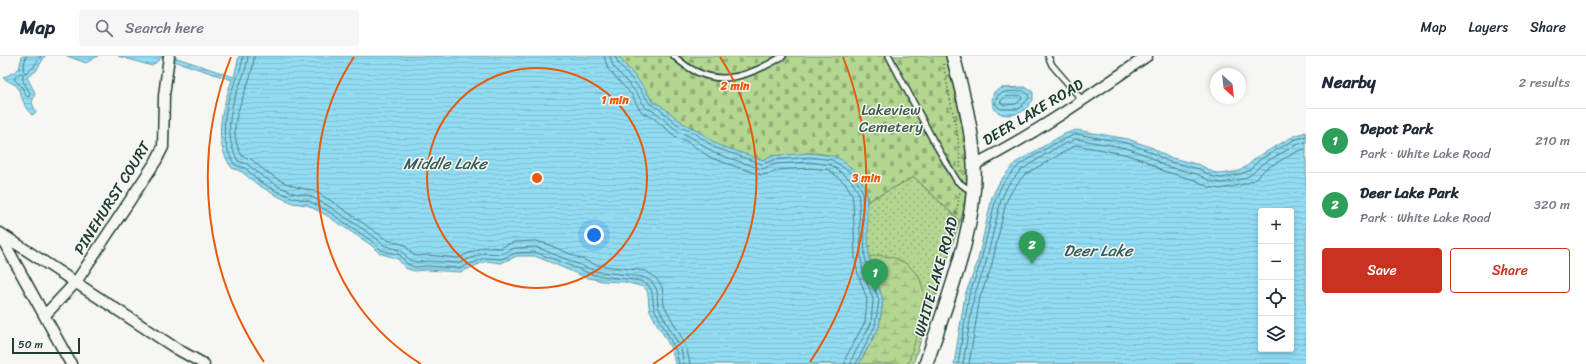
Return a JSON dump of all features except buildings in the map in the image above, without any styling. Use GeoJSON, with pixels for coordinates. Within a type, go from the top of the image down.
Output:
{"type":"FeatureCollection","features":[{"type":"Feature","properties":{"kind":"street","name":"DEER LAKE ROAD"},"geometry":{"type":"LineString","coordinates":[[974,165],[1004,149],[1082,100],[1147,56]]}},
{"type":"Feature","properties":{"kind":"street","name":"WHITE LAKE ROAD"},"geometry":{"type":"LineString","coordinates":[[926,364],[962,252],[970,216],[973,192],[974,165],[966,109],[948,59]]}},
{"type":"Feature","properties":{"kind":"street","name":"PINEHURST COURT"},"geometry":{"type":"LineString","coordinates":[[45,315],[76,282],[156,161],[163,147],[164,96],[169,60]]}},
{"type":"Feature","properties":{"kind":"street"},"geometry":{"type":"LineString","coordinates":[[0,234],[177,349],[204,364]]}},
{"type":"Feature","properties":{"kind":"street"},"geometry":{"type":"LineString","coordinates":[[0,234],[71,364]]}},
{"type":"Feature","properties":{"kind":"lane"},"geometry":{"type":"LineString","coordinates":[[674,56],[685,66],[706,77],[734,78],[761,70],[782,56]]}},
{"type":"Feature","properties":{"kind":"lane"},"geometry":{"type":"LineString","coordinates":[[888,56],[933,140],[957,180],[973,192]]}},
{"type":"Feature","properties":{"kind":"lane"},"geometry":{"type":"LineString","coordinates":[[1048,56],[1052,65],[1082,100]]}},
{"type":"Feature","properties":{"kind":"path"},"geometry":{"type":"LineString","coordinates":[[936,298],[958,213],[961,183],[958,138],[948,59]]}},
{"type":"Feature","properties":{"kind":"green space","name":"Lakeview Cemetery"},"geometry":{"type":"Polygon","coordinates":[[[618,56],[947,56],[961,111],[968,149],[970,168],[965,211],[960,221],[914,177],[868,201],[862,182],[856,174],[842,161],[833,157],[824,154],[811,153],[776,155],[759,160],[718,145],[695,129],[684,124],[660,105],[652,101],[646,90],[618,56]]]}},
{"type":"Feature","properties":{"kind":"green space"},"geometry":{"type":"Polygon","coordinates":[[[914,177],[960,221],[913,364],[772,364],[868,201],[914,177]]]}},
{"type":"Feature","properties":{"kind":"green space"},"geometry":{"type":"Polygon","coordinates":[[[879,255],[892,257],[907,264],[919,276],[927,302],[908,364],[859,364],[879,327],[883,300],[869,257],[879,255]]]}},
{"type":"Feature","properties":{"kind":"water"},"geometry":{"type":"Polygon","coordinates":[[[22,56],[45,56],[36,71],[27,77],[35,93],[32,103],[36,112],[32,115],[26,108],[17,86],[3,78],[19,69],[22,56]]]}},
{"type":"Feature","properties":{"kind":"water"},"geometry":{"type":"Polygon","coordinates":[[[67,56],[98,56],[86,63],[67,56]]]}},
{"type":"Feature","properties":{"kind":"water","name":"Middle Lake"},"geometry":{"type":"Polygon","coordinates":[[[118,56],[171,56],[234,77],[239,56],[618,56],[643,86],[652,101],[660,105],[684,124],[695,129],[718,145],[763,160],[773,156],[809,153],[833,156],[840,159],[854,170],[866,189],[869,257],[883,300],[879,327],[859,364],[675,364],[674,357],[668,343],[650,310],[648,295],[644,287],[625,282],[602,281],[585,277],[535,256],[517,256],[501,263],[486,261],[461,272],[426,270],[414,271],[405,268],[398,259],[379,253],[371,245],[326,215],[307,205],[293,203],[275,195],[257,184],[242,172],[232,168],[222,147],[221,125],[222,113],[232,80],[162,57],[152,66],[118,56]]]}},
{"type":"Feature","properties":{"kind":"water"},"geometry":{"type":"Polygon","coordinates":[[[1025,87],[1033,92],[1033,100],[1023,111],[1013,115],[1007,115],[994,109],[992,99],[994,92],[1002,88],[1025,87]]]}},
{"type":"Feature","properties":{"kind":"water","name":"Deer Lake"},"geometry":{"type":"Polygon","coordinates":[[[1076,130],[1128,139],[1153,148],[1168,157],[1200,165],[1213,172],[1221,174],[1239,171],[1257,157],[1294,136],[1306,132],[1306,364],[954,364],[965,295],[977,264],[992,197],[1000,181],[1015,163],[1064,134],[1076,130]]]}},
{"type":"Feature","properties":{"kind":"place","name":"Deer Lake Park"},"geometry":{"type":"Point","coordinates":[1032,264]}},
{"type":"Feature","properties":{"kind":"place","name":"Depot Park"},"geometry":{"type":"Point","coordinates":[875,292]}}]}
